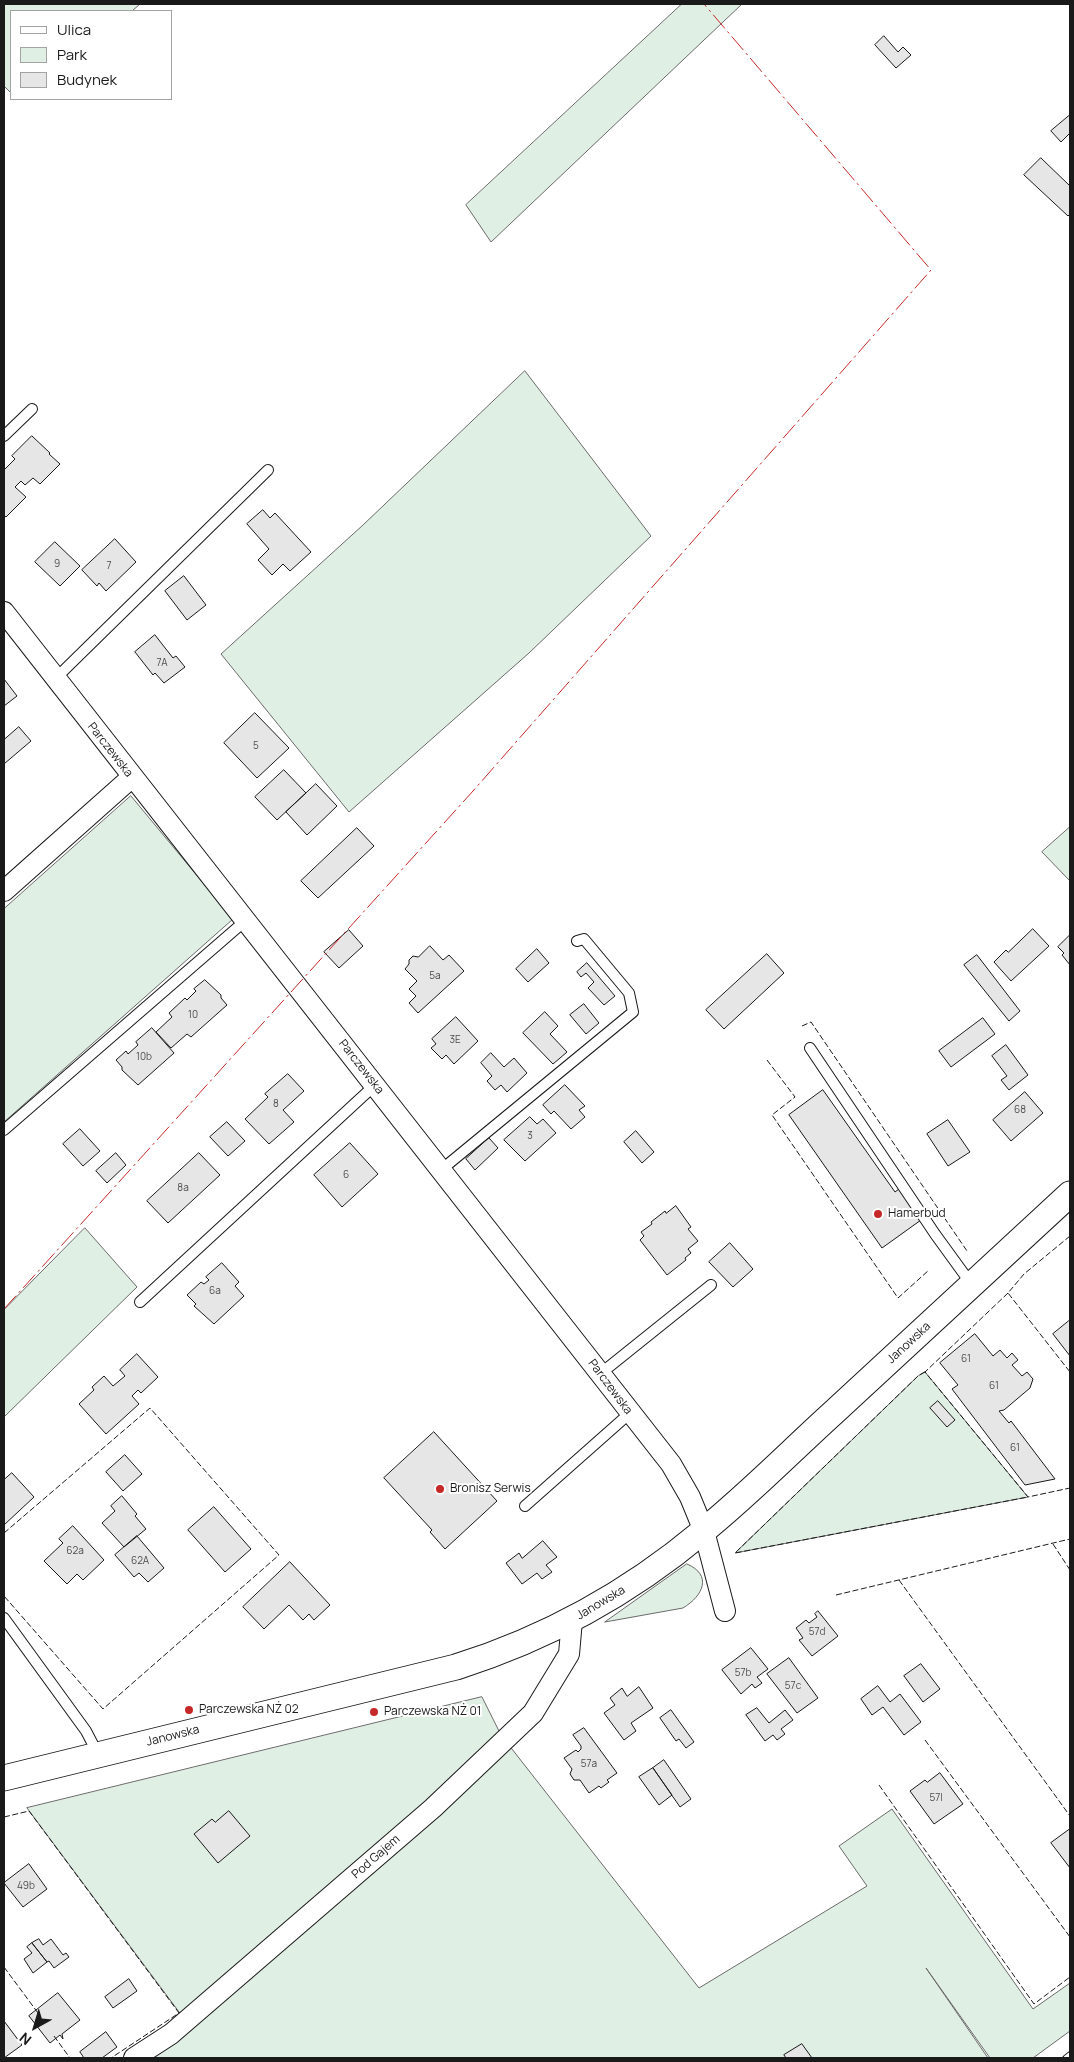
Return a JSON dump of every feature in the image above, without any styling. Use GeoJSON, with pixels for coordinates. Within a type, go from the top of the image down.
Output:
{"type":"FeatureCollection","features":[{"type":"Feature","properties":{"kind":"street","name":"Parczewska"},"geometry":{"type":"LineString","coordinates":[[4,612],[131,778],[375,1085],[671,1464],[690,1496],[704,1531],[724,1611]]}},
{"type":"Feature","properties":{"kind":"street"},"geometry":{"type":"LineString","coordinates":[[4,891],[131,778]]}},
{"type":"Feature","properties":{"kind":"street","name":"Janowska"},"geometry":{"type":"LineString","coordinates":[[4,1778],[456,1667],[497,1653],[572,1620],[632,1585],[704,1531],[1070,1194]]}},
{"type":"Feature","properties":{"kind":"street","name":"Pod Gajem"},"geometry":{"type":"LineString","coordinates":[[134,2058],[171,2034],[433,1808],[532,1713],[569,1654],[572,1620]]}},
{"type":"Feature","properties":{"kind":"lane"},"geometry":{"type":"LineString","coordinates":[[4,436],[32,409]]}},
{"type":"Feature","properties":{"kind":"lane"},"geometry":{"type":"LineString","coordinates":[[55,679],[268,470]]}},
{"type":"Feature","properties":{"kind":"lane"},"geometry":{"type":"LineString","coordinates":[[4,1130],[245,921]]}},
{"type":"Feature","properties":{"kind":"lane"},"geometry":{"type":"LineString","coordinates":[[441,1170],[632,1012],[629,993],[584,939],[577,940]]}},
{"type":"Feature","properties":{"kind":"lane"},"geometry":{"type":"LineString","coordinates":[[810,1048],[935,1234],[972,1285]]}},
{"type":"Feature","properties":{"kind":"lane"},"geometry":{"type":"LineString","coordinates":[[140,1302],[375,1085]]}},
{"type":"Feature","properties":{"kind":"lane"},"geometry":{"type":"LineString","coordinates":[[600,1374],[710,1285]]}},
{"type":"Feature","properties":{"kind":"lane"},"geometry":{"type":"LineString","coordinates":[[525,1506],[630,1413]]}},
{"type":"Feature","properties":{"kind":"lane"},"geometry":{"type":"LineString","coordinates":[[4,1618],[86,1731],[99,1754]]}},
{"type":"Feature","properties":{"kind":"green space"},"geometry":{"type":"Polygon","coordinates":[[[4,4],[140,4],[133,10],[10,10],[10,92],[4,86],[4,4]]]}},
{"type":"Feature","properties":{"kind":"green space"},"geometry":{"type":"Polygon","coordinates":[[[682,4],[742,4],[491,242],[466,205],[682,4]]]}},
{"type":"Feature","properties":{"kind":"green space"},"geometry":{"type":"Polygon","coordinates":[[[525,371],[651,536],[529,653],[349,812],[221,654],[363,525],[525,371]]]}},
{"type":"Feature","properties":{"kind":"green space"},"geometry":{"type":"Polygon","coordinates":[[[131,796],[233,919],[4,1122],[4,909],[131,796]]]}},
{"type":"Feature","properties":{"kind":"green space"},"geometry":{"type":"Polygon","coordinates":[[[1070,827],[1070,881],[1042,852],[1070,827]]]}},
{"type":"Feature","properties":{"kind":"green space"},"geometry":{"type":"Polygon","coordinates":[[[85,1228],[137,1287],[4,1417],[4,1310],[85,1228]]]}},
{"type":"Feature","properties":{"kind":"green space"},"geometry":{"type":"Polygon","coordinates":[[[925,1372],[1028,1497],[735,1553],[918,1376],[925,1372]]]}},
{"type":"Feature","properties":{"kind":"green space"},"geometry":{"type":"Polygon","coordinates":[[[687,1564],[700,1574],[702,1586],[696,1598],[683,1608],[605,1622],[687,1564]]]}},
{"type":"Feature","properties":{"kind":"green space"},"geometry":{"type":"Polygon","coordinates":[[[482,1697],[501,1735],[699,1988],[867,1886],[839,1846],[892,1809],[1033,2009],[1070,1983],[1070,2031],[1033,2058],[990,2058],[926,1968],[988,2058],[148,2058],[188,2024],[27,1808],[482,1697]]]}},
{"type":"Feature","properties":{"kind":"building"},"geometry":{"type":"Polygon","coordinates":[[[884,36],[898,52],[903,47],[911,55],[896,68],[875,45],[884,36]]]}},
{"type":"Feature","properties":{"kind":"building"},"geometry":{"type":"Polygon","coordinates":[[[1070,115],[1070,133],[1061,142],[1051,131],[1070,115]]]}},
{"type":"Feature","properties":{"kind":"building"},"geometry":{"type":"Polygon","coordinates":[[[1041,158],[1070,186],[1070,214],[1068,216],[1024,175],[1041,158]]]}},
{"type":"Feature","properties":{"kind":"building"},"geometry":{"type":"Polygon","coordinates":[[[32,436],[60,464],[40,484],[33,478],[25,485],[21,481],[15,487],[26,497],[6,517],[4,515],[4,470],[15,459],[12,456],[32,436]]]}},
{"type":"Feature","properties":{"kind":"building"},"geometry":{"type":"Polygon","coordinates":[[[263,510],[270,518],[275,513],[311,552],[290,571],[283,564],[272,575],[258,560],[269,549],[247,524],[263,510]]]}},
{"type":"Feature","properties":{"kind":"building"},"geometry":{"type":"Polygon","coordinates":[[[115,539],[136,562],[106,591],[99,583],[97,586],[82,570],[115,539]]]}},
{"type":"Feature","properties":{"kind":"building"},"geometry":{"type":"Polygon","coordinates":[[[55,542],[80,566],[60,586],[35,562],[55,542]]]}},
{"type":"Feature","properties":{"kind":"building"},"geometry":{"type":"Polygon","coordinates":[[[184,576],[206,605],[187,620],[165,591],[184,576]]]}},
{"type":"Feature","properties":{"kind":"building"},"geometry":{"type":"Polygon","coordinates":[[[155,635],[173,658],[176,656],[185,667],[164,683],[155,673],[153,675],[135,652],[155,635]]]}},
{"type":"Feature","properties":{"kind":"building"},"geometry":{"type":"Polygon","coordinates":[[[4,679],[17,696],[4,706],[4,679]]]}},
{"type":"Feature","properties":{"kind":"building"},"geometry":{"type":"Polygon","coordinates":[[[255,713],[289,748],[257,778],[224,743],[255,713]]]}},
{"type":"Feature","properties":{"kind":"building"},"geometry":{"type":"Polygon","coordinates":[[[19,727],[31,741],[4,764],[4,740],[19,727]]]}},
{"type":"Feature","properties":{"kind":"building"},"geometry":{"type":"Polygon","coordinates":[[[284,770],[306,793],[277,820],[255,797],[284,770]]]}},
{"type":"Feature","properties":{"kind":"building"},"geometry":{"type":"Polygon","coordinates":[[[316,784],[337,806],[307,835],[286,812],[316,784]]]}},
{"type":"Feature","properties":{"kind":"building"},"geometry":{"type":"Polygon","coordinates":[[[357,828],[374,846],[318,898],[301,881],[357,828]]]}},
{"type":"Feature","properties":{"kind":"building"},"geometry":{"type":"Polygon","coordinates":[[[1033,929],[1049,946],[1011,981],[994,962],[1033,929]]]}},
{"type":"Feature","properties":{"kind":"building"},"geometry":{"type":"Polygon","coordinates":[[[349,930],[363,946],[339,968],[324,952],[349,930]]]}},
{"type":"Feature","properties":{"kind":"building"},"geometry":{"type":"Polygon","coordinates":[[[1070,935],[1070,965],[1062,955],[1064,953],[1058,947],[1070,935]]]}},
{"type":"Feature","properties":{"kind":"building"},"geometry":{"type":"Polygon","coordinates":[[[430,946],[443,960],[449,955],[464,971],[418,1013],[409,1003],[416,996],[409,989],[417,981],[405,969],[413,956],[418,957],[430,946]]]}},
{"type":"Feature","properties":{"kind":"building"},"geometry":{"type":"Polygon","coordinates":[[[537,949],[549,963],[528,982],[516,969],[537,949]]]}},
{"type":"Feature","properties":{"kind":"building"},"geometry":{"type":"Polygon","coordinates":[[[767,954],[784,973],[724,1029],[706,1010],[767,954]]]}},
{"type":"Feature","properties":{"kind":"building"},"geometry":{"type":"Polygon","coordinates":[[[977,955],[1020,1011],[1009,1021],[964,965],[977,955]]]}},
{"type":"Feature","properties":{"kind":"building"},"geometry":{"type":"Polygon","coordinates":[[[587,963],[615,996],[604,1005],[588,988],[594,982],[586,973],[581,977],[577,972],[587,963]]]}},
{"type":"Feature","properties":{"kind":"building"},"geometry":{"type":"Polygon","coordinates":[[[205,980],[221,995],[221,998],[227,1005],[191,1037],[187,1034],[171,1048],[156,1032],[172,1017],[169,1013],[185,998],[187,1000],[196,991],[194,989],[205,980]]]}},
{"type":"Feature","properties":{"kind":"building"},"geometry":{"type":"Polygon","coordinates":[[[584,1004],[599,1023],[586,1034],[570,1015],[584,1004]]]}},
{"type":"Feature","properties":{"kind":"building"},"geometry":{"type":"Polygon","coordinates":[[[545,1012],[558,1026],[550,1034],[567,1052],[553,1064],[523,1033],[545,1012]]]}},
{"type":"Feature","properties":{"kind":"building"},"geometry":{"type":"Polygon","coordinates":[[[456,1017],[478,1041],[454,1064],[446,1055],[442,1059],[431,1048],[436,1044],[432,1039],[456,1017]]]}},
{"type":"Feature","properties":{"kind":"building"},"geometry":{"type":"Polygon","coordinates":[[[983,1018],[995,1034],[951,1067],[939,1051],[983,1018]]]}},
{"type":"Feature","properties":{"kind":"building"},"geometry":{"type":"Polygon","coordinates":[[[152,1028],[174,1053],[138,1085],[122,1070],[122,1067],[116,1060],[126,1051],[128,1054],[138,1045],[136,1042],[152,1028]]]}},
{"type":"Feature","properties":{"kind":"building"},"geometry":{"type":"Polygon","coordinates":[[[1006,1045],[1028,1075],[1009,1090],[1001,1080],[1007,1076],[992,1056],[1006,1045]]]}},
{"type":"Feature","properties":{"kind":"building"},"geometry":{"type":"Polygon","coordinates":[[[491,1053],[504,1067],[514,1058],[527,1073],[507,1092],[501,1085],[495,1090],[487,1081],[492,1076],[481,1063],[491,1053]]]}},
{"type":"Feature","properties":{"kind":"building"},"geometry":{"type":"Polygon","coordinates":[[[288,1074],[304,1091],[283,1110],[294,1122],[269,1144],[245,1119],[268,1097],[265,1094],[288,1074]]]}},
{"type":"Feature","properties":{"kind":"building"},"geometry":{"type":"Polygon","coordinates":[[[565,1085],[585,1106],[579,1110],[585,1117],[571,1129],[554,1111],[551,1114],[543,1105],[565,1085]]]}},
{"type":"Feature","properties":{"kind":"building"},"geometry":{"type":"Polygon","coordinates":[[[823,1090],[895,1192],[899,1189],[921,1220],[882,1248],[789,1115],[823,1090]]]}},
{"type":"Feature","properties":{"kind":"building"},"geometry":{"type":"Polygon","coordinates":[[[1025,1092],[1043,1113],[1011,1141],[993,1120],[1025,1092]]]}},
{"type":"Feature","properties":{"kind":"building"},"geometry":{"type":"Polygon","coordinates":[[[530,1117],[537,1124],[543,1119],[556,1133],[525,1161],[504,1140],[530,1117]]]}},
{"type":"Feature","properties":{"kind":"building"},"geometry":{"type":"Polygon","coordinates":[[[948,1120],[970,1152],[948,1166],[927,1134],[948,1120]]]}},
{"type":"Feature","properties":{"kind":"building"},"geometry":{"type":"Polygon","coordinates":[[[227,1122],[245,1141],[228,1156],[210,1137],[227,1122]]]}},
{"type":"Feature","properties":{"kind":"building"},"geometry":{"type":"Polygon","coordinates":[[[80,1129],[100,1151],[83,1166],[63,1144],[80,1129]]]}},
{"type":"Feature","properties":{"kind":"building"},"geometry":{"type":"Polygon","coordinates":[[[636,1131],[654,1152],[642,1163],[624,1142],[636,1131]]]}},
{"type":"Feature","properties":{"kind":"building"},"geometry":{"type":"Polygon","coordinates":[[[489,1138],[498,1148],[475,1170],[466,1159],[489,1138]]]}},
{"type":"Feature","properties":{"kind":"building"},"geometry":{"type":"Polygon","coordinates":[[[350,1143],[378,1174],[342,1207],[314,1175],[350,1143]]]}},
{"type":"Feature","properties":{"kind":"building"},"geometry":{"type":"Polygon","coordinates":[[[116,1153],[126,1165],[107,1183],[96,1171],[116,1153]]]}},
{"type":"Feature","properties":{"kind":"building"},"geometry":{"type":"Polygon","coordinates":[[[199,1153],[220,1175],[168,1223],[147,1201],[199,1153]]]}},
{"type":"Feature","properties":{"kind":"building"},"geometry":{"type":"Polygon","coordinates":[[[676,1206],[691,1227],[688,1229],[698,1241],[688,1249],[691,1253],[685,1258],[686,1260],[667,1275],[640,1240],[644,1236],[641,1232],[665,1211],[666,1213],[676,1206]]]}},
{"type":"Feature","properties":{"kind":"building"},"geometry":{"type":"Polygon","coordinates":[[[730,1243],[753,1269],[733,1287],[709,1262],[730,1243]]]}},
{"type":"Feature","properties":{"kind":"building"},"geometry":{"type":"Polygon","coordinates":[[[222,1263],[239,1282],[235,1286],[244,1296],[214,1324],[194,1306],[196,1304],[187,1295],[201,1282],[204,1284],[209,1280],[206,1277],[222,1263]]]}},
{"type":"Feature","properties":{"kind":"building"},"geometry":{"type":"Polygon","coordinates":[[[1070,1322],[1070,1356],[1053,1334],[1070,1322]]]}},
{"type":"Feature","properties":{"kind":"building"},"geometry":{"type":"Polygon","coordinates":[[[975,1334],[993,1356],[1000,1350],[1007,1358],[1012,1353],[1018,1360],[1012,1365],[1022,1376],[1027,1372],[1033,1379],[1030,1388],[1004,1410],[999,1411],[1009,1423],[1011,1421],[1055,1479],[1025,1485],[952,1389],[958,1385],[940,1363],[975,1334]]]}},
{"type":"Feature","properties":{"kind":"building"},"geometry":{"type":"Polygon","coordinates":[[[137,1354],[158,1377],[141,1393],[138,1390],[132,1396],[139,1404],[106,1434],[79,1404],[94,1390],[92,1387],[104,1376],[113,1386],[125,1376],[120,1370],[137,1354]]]}},
{"type":"Feature","properties":{"kind":"building"},"geometry":{"type":"Polygon","coordinates":[[[938,1401],[955,1420],[947,1427],[930,1408],[938,1401]]]}},
{"type":"Feature","properties":{"kind":"building","name":"Bronisz Serwis"},"geometry":{"type":"Polygon","coordinates":[[[434,1432],[497,1501],[445,1549],[430,1532],[432,1530],[384,1478],[434,1432]]]}},
{"type":"Feature","properties":{"kind":"building"},"geometry":{"type":"Polygon","coordinates":[[[125,1455],[142,1474],[123,1491],[106,1472],[125,1455]]]}},
{"type":"Feature","properties":{"kind":"building"},"geometry":{"type":"Polygon","coordinates":[[[12,1473],[34,1497],[4,1525],[4,1480],[12,1473]]]}},
{"type":"Feature","properties":{"kind":"building"},"geometry":{"type":"Polygon","coordinates":[[[122,1496],[137,1514],[135,1516],[146,1529],[124,1547],[102,1523],[115,1511],[111,1506],[122,1496]]]}},
{"type":"Feature","properties":{"kind":"building"},"geometry":{"type":"Polygon","coordinates":[[[214,1507],[251,1549],[225,1572],[188,1530],[214,1507]]]}},
{"type":"Feature","properties":{"kind":"building"},"geometry":{"type":"Polygon","coordinates":[[[73,1526],[104,1560],[83,1580],[77,1574],[67,1584],[44,1561],[63,1543],[59,1539],[73,1526]]]}},
{"type":"Feature","properties":{"kind":"building"},"geometry":{"type":"Polygon","coordinates":[[[137,1536],[164,1568],[148,1582],[139,1573],[134,1577],[115,1555],[137,1536]]]}},
{"type":"Feature","properties":{"kind":"building"},"geometry":{"type":"Polygon","coordinates":[[[543,1541],[557,1557],[546,1565],[552,1572],[542,1579],[537,1573],[522,1584],[506,1563],[519,1553],[522,1558],[543,1541]]]}},
{"type":"Feature","properties":{"kind":"building"},"geometry":{"type":"Polygon","coordinates":[[[290,1562],[330,1605],[314,1620],[309,1614],[303,1620],[289,1605],[264,1629],[243,1607],[290,1562]]]}},
{"type":"Feature","properties":{"kind":"building"},"geometry":{"type":"Polygon","coordinates":[[[818,1611],[838,1636],[812,1656],[799,1640],[803,1638],[796,1628],[806,1620],[809,1623],[817,1617],[815,1614],[818,1611]]]}},
{"type":"Feature","properties":{"kind":"building"},"geometry":{"type":"Polygon","coordinates":[[[751,1648],[768,1669],[757,1677],[762,1683],[755,1688],[752,1684],[741,1694],[722,1670],[751,1648]]]}},
{"type":"Feature","properties":{"kind":"building"},"geometry":{"type":"Polygon","coordinates":[[[789,1658],[818,1698],[797,1713],[767,1674],[789,1658]]]}},
{"type":"Feature","properties":{"kind":"building"},"geometry":{"type":"Polygon","coordinates":[[[921,1664],[940,1689],[923,1702],[904,1676],[921,1664]]]}},
{"type":"Feature","properties":{"kind":"building"},"geometry":{"type":"Polygon","coordinates":[[[878,1686],[890,1702],[900,1694],[921,1722],[904,1735],[883,1707],[872,1715],[861,1699],[878,1686]]]}},
{"type":"Feature","properties":{"kind":"building"},"geometry":{"type":"Polygon","coordinates":[[[639,1687],[653,1708],[631,1723],[636,1731],[624,1740],[604,1713],[615,1705],[610,1698],[622,1688],[627,1696],[639,1687]]]}},
{"type":"Feature","properties":{"kind":"building"},"geometry":{"type":"Polygon","coordinates":[[[757,1708],[769,1723],[785,1710],[793,1720],[781,1729],[785,1734],[777,1740],[773,1735],[765,1741],[746,1715],[757,1708]]]}},
{"type":"Feature","properties":{"kind":"building"},"geometry":{"type":"Polygon","coordinates":[[[671,1710],[694,1742],[686,1748],[679,1739],[676,1741],[660,1718],[671,1710]]]}},
{"type":"Feature","properties":{"kind":"building"},"geometry":{"type":"Polygon","coordinates":[[[584,1728],[617,1773],[607,1780],[609,1782],[601,1788],[599,1786],[589,1793],[580,1780],[574,1780],[570,1774],[572,1769],[564,1758],[581,1749],[573,1735],[584,1728]]]}},
{"type":"Feature","properties":{"kind":"building"},"geometry":{"type":"Polygon","coordinates":[[[664,1760],[691,1799],[680,1807],[653,1768],[664,1760]]]}},
{"type":"Feature","properties":{"kind":"building"},"geometry":{"type":"Polygon","coordinates":[[[653,1768],[672,1795],[659,1805],[639,1777],[653,1768]]]}},
{"type":"Feature","properties":{"kind":"building"},"geometry":{"type":"Polygon","coordinates":[[[940,1773],[963,1804],[934,1824],[910,1791],[925,1780],[927,1782],[940,1773]]]}},
{"type":"Feature","properties":{"kind":"building"},"geometry":{"type":"Polygon","coordinates":[[[229,1811],[250,1836],[218,1863],[194,1834],[212,1819],[215,1822],[229,1811]]]}},
{"type":"Feature","properties":{"kind":"building"},"geometry":{"type":"Polygon","coordinates":[[[1070,1829],[1070,1868],[1051,1843],[1070,1829]]]}},
{"type":"Feature","properties":{"kind":"building"},"geometry":{"type":"Polygon","coordinates":[[[29,1864],[47,1889],[23,1907],[4,1883],[29,1864]]]}},
{"type":"Feature","properties":{"kind":"building"},"geometry":{"type":"Polygon","coordinates":[[[39,1939],[43,1945],[51,1939],[63,1955],[66,1953],[69,1957],[54,1968],[32,1943],[39,1939]]]}},
{"type":"Feature","properties":{"kind":"building"},"geometry":{"type":"Polygon","coordinates":[[[32,1943],[47,1962],[33,1973],[24,1959],[32,1953],[27,1947],[32,1943]]]}},
{"type":"Feature","properties":{"kind":"building"},"geometry":{"type":"Polygon","coordinates":[[[129,1979],[137,1991],[113,2008],[105,1997],[129,1979]]]}},
{"type":"Feature","properties":{"kind":"building"},"geometry":{"type":"Polygon","coordinates":[[[58,1993],[80,2020],[62,2034],[63,2039],[60,2035],[50,2043],[29,2016],[58,1993]]]}},
{"type":"Feature","properties":{"kind":"building"},"geometry":{"type":"Polygon","coordinates":[[[4,2021],[22,2045],[4,2058],[4,2021]]]}},
{"type":"Feature","properties":{"kind":"building"},"geometry":{"type":"Polygon","coordinates":[[[106,2032],[117,2047],[102,2058],[84,2058],[80,2052],[106,2032]]]}},
{"type":"Feature","properties":{"kind":"building"},"geometry":{"type":"Polygon","coordinates":[[[802,2044],[812,2058],[786,2058],[784,2055],[802,2044]]]}},
{"type":"Feature","properties":{"kind":"railway"},"geometry":{"type":"LineString","coordinates":[[1065,2058],[1070,2054]]}},
{"type":"Feature","properties":{"kind":"fence"},"geometry":{"type":"LineString","coordinates":[[802,1026],[811,1022],[967,1251]]}},
{"type":"Feature","properties":{"kind":"fence"},"geometry":{"type":"LineString","coordinates":[[767,1060],[795,1097],[772,1115],[898,1298],[929,1270]]}},
{"type":"Feature","properties":{"kind":"fence"},"geometry":{"type":"LineString","coordinates":[[1070,1236],[1024,1274],[1008,1293],[1070,1372]]}},
{"type":"Feature","properties":{"kind":"fence"},"geometry":{"type":"LineString","coordinates":[[1008,1293],[925,1372],[1028,1497],[1070,1488]]}},
{"type":"Feature","properties":{"kind":"fence"},"geometry":{"type":"LineString","coordinates":[[925,1372],[918,1376],[735,1553],[1028,1497]]}},
{"type":"Feature","properties":{"kind":"fence"},"geometry":{"type":"LineString","coordinates":[[4,1533],[150,1408],[279,1555],[103,1709],[4,1596]]}},
{"type":"Feature","properties":{"kind":"fence"},"geometry":{"type":"LineString","coordinates":[[836,1595],[1070,1539]]}},
{"type":"Feature","properties":{"kind":"fence"},"geometry":{"type":"LineString","coordinates":[[1053,1544],[1070,1570]]}},
{"type":"Feature","properties":{"kind":"fence"},"geometry":{"type":"LineString","coordinates":[[899,1580],[1070,1816]]}},
{"type":"Feature","properties":{"kind":"fence"},"geometry":{"type":"LineString","coordinates":[[925,1740],[1070,1937]]}},
{"type":"Feature","properties":{"kind":"fence"},"geometry":{"type":"LineString","coordinates":[[879,1785],[1034,2004],[1070,1977]]}},
{"type":"Feature","properties":{"kind":"fence"},"geometry":{"type":"LineString","coordinates":[[4,1817],[29,1811],[179,2013],[111,2058]]}},
{"type":"Feature","properties":{"kind":"fence"},"geometry":{"type":"LineString","coordinates":[[4,1967],[38,2013]]}},
{"type":"Feature","properties":{"kind":"fence"},"geometry":{"type":"LineString","coordinates":[[54,2036],[70,2058]]}},
{"type":"Feature","properties":{"kind":"power"},"geometry":{"type":"LineString","coordinates":[[4,1309],[473,791],[931,270],[704,4]]}},
{"type":"Feature","properties":{"kind":"place","name":"Hamerbud"},"geometry":{"type":"Point","coordinates":[878,1214]}},
{"type":"Feature","properties":{"kind":"place","name":"Bronisz Serwis"},"geometry":{"type":"Point","coordinates":[440,1489]}},
{"type":"Feature","properties":{"kind":"place","name":"Parczewska NŻ 02"},"geometry":{"type":"Point","coordinates":[189,1710]}},
{"type":"Feature","properties":{"kind":"place","name":"Parczewska NŻ 01"},"geometry":{"type":"Point","coordinates":[374,1712]}}]}
